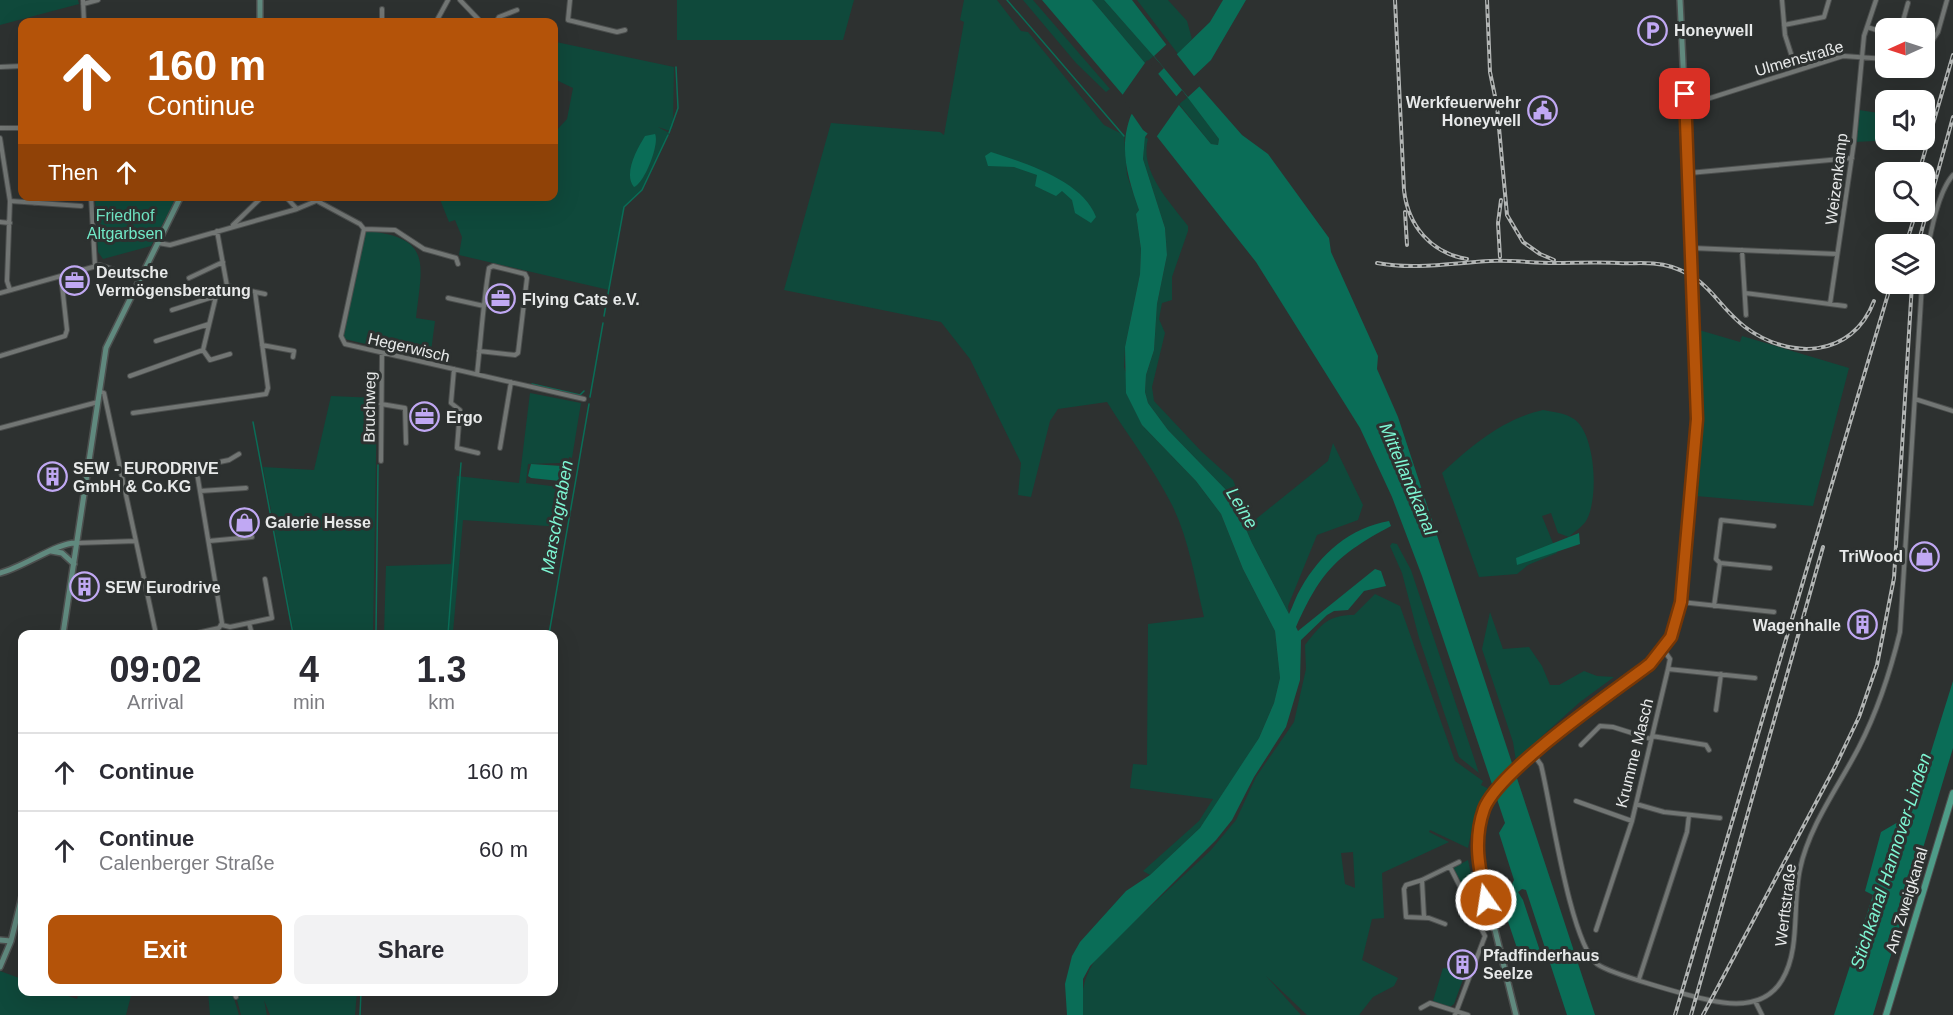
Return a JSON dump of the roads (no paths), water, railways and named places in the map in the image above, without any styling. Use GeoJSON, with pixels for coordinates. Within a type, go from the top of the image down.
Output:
{"type":"FeatureCollection","features":[{"type":"Feature","properties":{"kind":"main road","name":"Am Zweigkanal"},"geometry":{"type":"LineString","coordinates":[[1886,1015],[1953,793]]}},
{"type":"Feature","properties":{"kind":"street"},"geometry":{"type":"LineString","coordinates":[[84,18],[83,2],[98,0]]}},
{"type":"Feature","properties":{"kind":"street"},"geometry":{"type":"LineString","coordinates":[[260,0],[260,18]]}},
{"type":"Feature","properties":{"kind":"street"},"geometry":{"type":"LineString","coordinates":[[438,18],[448,0]]}},
{"type":"Feature","properties":{"kind":"street"},"geometry":{"type":"LineString","coordinates":[[459,0],[477,18]]}},
{"type":"Feature","properties":{"kind":"street"},"geometry":{"type":"LineString","coordinates":[[570,0],[568,20],[617,32],[625,30]]}},
{"type":"Feature","properties":{"kind":"street"},"geometry":{"type":"LineString","coordinates":[[1516,1015],[1477,857],[1481,819],[1492,795],[1519,767],[1650,664],[1663,649],[1676,625],[1681,602],[1698,385],[1680,0]]}},
{"type":"Feature","properties":{"kind":"street"},"geometry":{"type":"LineString","coordinates":[[1782,0],[1784,25],[1794,63]]}},
{"type":"Feature","properties":{"kind":"street"},"geometry":{"type":"LineString","coordinates":[[1784,25],[1824,16],[1830,0]]}},
{"type":"Feature","properties":{"kind":"street","name":"Ulmenstraße"},"geometry":{"type":"LineString","coordinates":[[1685,106],[1843,56],[1864,56],[1867,27],[1875,0]]}},
{"type":"Feature","properties":{"kind":"street"},"geometry":{"type":"LineString","coordinates":[[1935,36],[1947,0]]}},
{"type":"Feature","properties":{"kind":"street"},"geometry":{"type":"LineString","coordinates":[[1903,18],[1908,3]]}},
{"type":"Feature","properties":{"kind":"street"},"geometry":{"type":"LineString","coordinates":[[382,9],[382,18]]}},
{"type":"Feature","properties":{"kind":"street"},"geometry":{"type":"LineString","coordinates":[[499,18],[517,10]]}},
{"type":"Feature","properties":{"kind":"street"},"geometry":{"type":"LineString","coordinates":[[1867,27],[1875,30]]}},
{"type":"Feature","properties":{"kind":"street"},"geometry":{"type":"LineString","coordinates":[[1864,56],[1875,58]]}},
{"type":"Feature","properties":{"kind":"street","name":"Weizenkamp"},"geometry":{"type":"LineString","coordinates":[[1830,304],[1852,158],[1864,56]]}},
{"type":"Feature","properties":{"kind":"street"},"geometry":{"type":"LineString","coordinates":[[0,67],[18,66]]}},
{"type":"Feature","properties":{"kind":"street"},"geometry":{"type":"LineString","coordinates":[[0,128],[18,128]]}},
{"type":"Feature","properties":{"kind":"street"},"geometry":{"type":"LineString","coordinates":[[0,138],[10,201],[7,281],[10,290]]}},
{"type":"Feature","properties":{"kind":"street"},"geometry":{"type":"LineString","coordinates":[[1689,173],[1852,158]]}},
{"type":"Feature","properties":{"kind":"street"},"geometry":{"type":"LineString","coordinates":[[1932,234],[1945,187],[1953,175]]}},
{"type":"Feature","properties":{"kind":"street"},"geometry":{"type":"LineString","coordinates":[[10,201],[81,206]]}},
{"type":"Feature","properties":{"kind":"street"},"geometry":{"type":"LineString","coordinates":[[91,201],[95,266]]}},
{"type":"Feature","properties":{"kind":"street"},"geometry":{"type":"LineString","coordinates":[[64,630],[99,390],[110,337],[179,201]]}},
{"type":"Feature","properties":{"kind":"street"},"geometry":{"type":"LineString","coordinates":[[231,227],[258,201]]}},
{"type":"Feature","properties":{"kind":"street"},"geometry":{"type":"LineString","coordinates":[[290,201],[297,208]]}},
{"type":"Feature","properties":{"kind":"street"},"geometry":{"type":"LineString","coordinates":[[158,243],[170,245],[319,202],[360,224],[364,229],[398,231],[424,249],[456,258],[458,264]]}},
{"type":"Feature","properties":{"kind":"street"},"geometry":{"type":"LineString","coordinates":[[0,222],[10,223]]}},
{"type":"Feature","properties":{"kind":"street","name":"Hegerwisch"},"geometry":{"type":"LineString","coordinates":[[364,229],[341,338],[346,345],[584,399]]}},
{"type":"Feature","properties":{"kind":"street"},"geometry":{"type":"LineString","coordinates":[[217,231],[227,286]]}},
{"type":"Feature","properties":{"kind":"street"},"geometry":{"type":"LineString","coordinates":[[1691,248],[1837,254]]}},
{"type":"Feature","properties":{"kind":"street"},"geometry":{"type":"LineString","coordinates":[[1742,250],[1746,315]]}},
{"type":"Feature","properties":{"kind":"street"},"geometry":{"type":"LineString","coordinates":[[189,278],[223,262]]}},
{"type":"Feature","properties":{"kind":"street"},"geometry":{"type":"LineString","coordinates":[[0,293],[95,266],[105,266],[140,278]]}},
{"type":"Feature","properties":{"kind":"street"},"geometry":{"type":"LineString","coordinates":[[477,374],[479,351],[484,306],[489,270],[495,267],[527,276],[518,353],[515,356],[479,351]]}},
{"type":"Feature","properties":{"kind":"street"},"geometry":{"type":"LineString","coordinates":[[0,356],[65,336],[67,330],[61,276]]}},
{"type":"Feature","properties":{"kind":"street"},"geometry":{"type":"LineString","coordinates":[[227,286],[265,294]]}},
{"type":"Feature","properties":{"kind":"street"},"geometry":{"type":"LineString","coordinates":[[172,310],[216,296],[227,286]]}},
{"type":"Feature","properties":{"kind":"street"},"geometry":{"type":"LineString","coordinates":[[133,413],[264,396],[268,387],[255,292]]}},
{"type":"Feature","properties":{"kind":"street"},"geometry":{"type":"LineString","coordinates":[[1744,293],[1845,306]]}},
{"type":"Feature","properties":{"kind":"street","name":"Werftstraße"},"geometry":{"type":"LineString","coordinates":[[1755,1001],[1782,981],[1791,957],[1799,871],[1806,846],[1858,748],[1887,684],[1900,632],[1921,294]]}},
{"type":"Feature","properties":{"kind":"street"},"geometry":{"type":"LineString","coordinates":[[216,296],[204,350],[210,360],[230,354]]}},
{"type":"Feature","properties":{"kind":"street"},"geometry":{"type":"LineString","coordinates":[[448,298],[484,306]]}},
{"type":"Feature","properties":{"kind":"street"},"geometry":{"type":"LineString","coordinates":[[156,341],[209,324]]}},
{"type":"Feature","properties":{"kind":"street"},"geometry":{"type":"LineString","coordinates":[[262,345],[294,351],[293,357]]}},
{"type":"Feature","properties":{"kind":"street"},"geometry":{"type":"LineString","coordinates":[[130,376],[204,350]]}},
{"type":"Feature","properties":{"kind":"street","name":"Bruchweg"},"geometry":{"type":"LineString","coordinates":[[381,461],[382,353]]}},
{"type":"Feature","properties":{"kind":"street"},"geometry":{"type":"LineString","coordinates":[[454,369],[451,403],[460,410],[457,447],[478,453]]}},
{"type":"Feature","properties":{"kind":"street"},"geometry":{"type":"LineString","coordinates":[[500,448],[511,382]]}},
{"type":"Feature","properties":{"kind":"street"},"geometry":{"type":"LineString","coordinates":[[99,390],[104,393],[155,630]]}},
{"type":"Feature","properties":{"kind":"street"},"geometry":{"type":"LineString","coordinates":[[1915,399],[1953,411]]}},
{"type":"Feature","properties":{"kind":"street"},"geometry":{"type":"LineString","coordinates":[[0,428],[98,402]]}},
{"type":"Feature","properties":{"kind":"street"},"geometry":{"type":"LineString","coordinates":[[381,404],[403,406],[406,410],[406,443]]}},
{"type":"Feature","properties":{"kind":"street"},"geometry":{"type":"LineString","coordinates":[[222,625],[196,467],[229,460],[239,454]]}},
{"type":"Feature","properties":{"kind":"street"},"geometry":{"type":"LineString","coordinates":[[200,491],[246,488]]}},
{"type":"Feature","properties":{"kind":"street"},"geometry":{"type":"LineString","coordinates":[[1770,568],[1720,563],[1716,559],[1721,520],[1774,526]]}},
{"type":"Feature","properties":{"kind":"street"},"geometry":{"type":"LineString","coordinates":[[209,542],[252,537]]}},
{"type":"Feature","properties":{"kind":"street"},"geometry":{"type":"LineString","coordinates":[[0,573],[28,564],[63,544],[136,541]]}},
{"type":"Feature","properties":{"kind":"street"},"geometry":{"type":"LineString","coordinates":[[51,551],[62,553],[74,564]]}},
{"type":"Feature","properties":{"kind":"street"},"geometry":{"type":"LineString","coordinates":[[1714,606],[1720,563]]}},
{"type":"Feature","properties":{"kind":"street"},"geometry":{"type":"LineString","coordinates":[[206,630],[222,625],[230,627],[272,618],[265,579]]}},
{"type":"Feature","properties":{"kind":"street"},"geometry":{"type":"LineString","coordinates":[[1681,602],[1774,612]]}},
{"type":"Feature","properties":{"kind":"street"},"geometry":{"type":"LineString","coordinates":[[249,623],[251,630]]}},
{"type":"Feature","properties":{"kind":"street","name":"Krumme Masch"},"geometry":{"type":"LineString","coordinates":[[1596,930],[1632,821],[1670,659],[1663,649]]}},
{"type":"Feature","properties":{"kind":"street"},"geometry":{"type":"LineString","coordinates":[[1668,669],[1755,678]]}},
{"type":"Feature","properties":{"kind":"street"},"geometry":{"type":"LineString","coordinates":[[1716,710],[1721,674]]}},
{"type":"Feature","properties":{"kind":"street"},"geometry":{"type":"LineString","coordinates":[[1581,745],[1600,726],[1706,745],[1709,750]]}},
{"type":"Feature","properties":{"kind":"street"},"geometry":{"type":"LineString","coordinates":[[1534,755],[1542,765],[1567,882],[1585,947],[1598,964],[1726,1004],[1755,1001],[1762,1015]]}},
{"type":"Feature","properties":{"kind":"street"},"geometry":{"type":"LineString","coordinates":[[1576,801],[1632,821]]}},
{"type":"Feature","properties":{"kind":"street"},"geometry":{"type":"LineString","coordinates":[[1636,804],[1664,812],[1720,818]]}},
{"type":"Feature","properties":{"kind":"street"},"geometry":{"type":"LineString","coordinates":[[1640,979],[1687,832],[1689,815]]}},
{"type":"Feature","properties":{"kind":"street"},"geometry":{"type":"LineString","coordinates":[[1445,924],[1424,917],[1406,917],[1404,898],[1406,885],[1459,862]]}},
{"type":"Feature","properties":{"kind":"street"},"geometry":{"type":"LineString","coordinates":[[1450,867],[1484,932],[1455,1013]]}},
{"type":"Feature","properties":{"kind":"street"},"geometry":{"type":"LineString","coordinates":[[1422,880],[1424,917]]}},
{"type":"Feature","properties":{"kind":"street"},"geometry":{"type":"LineString","coordinates":[[1,964],[18,927]]}},
{"type":"Feature","properties":{"kind":"street"},"geometry":{"type":"LineString","coordinates":[[0,940],[11,941]]}},
{"type":"Feature","properties":{"kind":"street"},"geometry":{"type":"LineString","coordinates":[[1421,1008],[1430,1003],[1455,1013],[1468,1015]]}},
{"type":"Feature","properties":{"kind":"water","name":"Mittellandkanal"},"geometry":{"type":"Polygon","coordinates":[[[1042,0],[1092,0],[1156,76],[1164,68],[1104,0],[1132,0],[1175,56],[1210,22],[1223,0],[1246,0],[1211,60],[1192,78],[1242,135],[1268,154],[1329,238],[1331,252],[1378,356],[1377,369],[1398,417],[1595,1015],[1567,1015],[1526,890],[1522,889],[1518,892],[1523,900],[1541,954],[1521,960],[1497,889],[1512,884],[1514,880],[1499,833],[1505,823],[1422,576],[1392,497],[1360,428],[1256,262],[1151,129],[1145,137],[1143,159],[1165,228],[1167,255],[1157,304],[1154,350],[1146,375],[1145,392],[1148,403],[1168,430],[1231,495],[1252,543],[1289,614],[1299,591],[1327,553],[1349,536],[1375,524],[1389,521],[1391,526],[1357,546],[1333,566],[1323,578],[1296,627],[1298,631],[1375,569],[1381,571],[1386,586],[1364,591],[1348,610],[1334,611],[1327,615],[1301,640],[1300,680],[1286,727],[1254,777],[1232,820],[1216,840],[1090,966],[1083,979],[1083,1015],[1067,1015],[1065,984],[1072,956],[1080,942],[1126,891],[1150,875],[1200,828],[1259,738],[1274,703],[1280,678],[1275,631],[1243,569],[1221,514],[1196,481],[1142,425],[1126,393],[1125,347],[1140,274],[1141,249],[1136,214],[1139,210],[1128,172],[1125,147],[1129,121],[1134,108],[1042,0]],[[1182,90],[1174,99],[1211,144],[1218,145],[1219,139],[1182,90]]]}},
{"type":"Feature","properties":{"kind":"water"},"geometry":{"type":"Polygon","coordinates":[[[655,134],[655,146],[650,163],[642,179],[634,187],[630,175],[635,154],[645,136],[655,134]]]}},
{"type":"Feature","properties":{"kind":"water"},"geometry":{"type":"Polygon","coordinates":[[[991,152],[1036,168],[1066,184],[1089,204],[1096,217],[1091,223],[1075,213],[1072,200],[1062,191],[1056,196],[1035,186],[1037,175],[1014,167],[988,166],[985,156],[991,152]]]}},
{"type":"Feature","properties":{"kind":"water"},"geometry":{"type":"Polygon","coordinates":[[[531,464],[562,466],[564,474],[560,481],[531,478],[528,476],[531,464]]]}},
{"type":"Feature","properties":{"kind":"water"},"geometry":{"type":"Polygon","coordinates":[[[1579,533],[1580,544],[1517,565],[1516,558],[1579,533]]]}},
{"type":"Feature","properties":{"kind":"water","name":"Stichkanal Hannover-Linden"},"geometry":{"type":"Polygon","coordinates":[[[1953,681],[1953,748],[1873,1015],[1834,1015],[1873,895],[1865,891],[1881,832],[1905,818],[1915,803],[1953,681]]]}},
{"type":"Feature","properties":{"kind":"waterway"},"geometry":{"type":"LineString","coordinates":[[1007,0],[1124,136]]}},
{"type":"Feature","properties":{"kind":"waterway","name":"Marschgraben"},"geometry":{"type":"LineString","coordinates":[[669,133],[678,108],[676,67]]}},
{"type":"Feature","properties":{"kind":"waterway","name":"Marschgraben"},"geometry":{"type":"LineString","coordinates":[[604,316],[624,207],[642,190],[668,135]]}},
{"type":"Feature","properties":{"kind":"waterway","name":"Marschgraben"},"geometry":{"type":"LineString","coordinates":[[590,397],[603,323]]}},
{"type":"Feature","properties":{"kind":"waterway"},"geometry":{"type":"LineString","coordinates":[[532,384],[580,395],[584,391]]}},
{"type":"Feature","properties":{"kind":"waterway","name":"Marschgraben"},"geometry":{"type":"LineString","coordinates":[[550,630],[589,404]]}},
{"type":"Feature","properties":{"kind":"waterway"},"geometry":{"type":"LineString","coordinates":[[253,422],[292,630]]}},
{"type":"Feature","properties":{"kind":"waterway"},"geometry":{"type":"LineString","coordinates":[[448,630],[461,463]]}},
{"type":"Feature","properties":{"kind":"waterway"},"geometry":{"type":"LineString","coordinates":[[376,630],[378,465]]}},
{"type":"Feature","properties":{"kind":"waterway"},"geometry":{"type":"LineString","coordinates":[[360,1015],[361,996]]}},
{"type":"Feature","properties":{"kind":"railway"},"geometry":{"type":"LineString","coordinates":[[1395,0],[1406,203],[1416,226],[1432,244],[1454,256],[1467,259]]}},
{"type":"Feature","properties":{"kind":"railway"},"geometry":{"type":"LineString","coordinates":[[1487,0],[1490,72],[1497,106],[1507,215],[1523,242],[1540,254],[1554,260]]}},
{"type":"Feature","properties":{"kind":"railway"},"geometry":{"type":"LineString","coordinates":[[1922,162],[1953,55]]}},
{"type":"Feature","properties":{"kind":"railway"},"geometry":{"type":"LineString","coordinates":[[1921,234],[1953,117]]}},
{"type":"Feature","properties":{"kind":"railway"},"geometry":{"type":"LineString","coordinates":[[1500,257],[1498,223],[1501,200]]}},
{"type":"Feature","properties":{"kind":"railway"},"geometry":{"type":"LineString","coordinates":[[1405,212],[1407,245]]}},
{"type":"Feature","properties":{"kind":"railway"},"geometry":{"type":"LineString","coordinates":[[1909,234],[1913,222]]}},
{"type":"Feature","properties":{"kind":"railway"},"geometry":{"type":"LineString","coordinates":[[1377,263],[1419,266],[1498,261],[1665,265],[1685,272],[1696,279],[1735,319],[1762,338],[1799,349],[1818,348],[1835,343],[1851,334],[1864,320],[1874,301]]}},
{"type":"Feature","properties":{"kind":"railway"},"geometry":{"type":"LineString","coordinates":[[1675,1015],[1888,294]]}},
{"type":"Feature","properties":{"kind":"railway"},"geometry":{"type":"LineString","coordinates":[[1703,1015],[1836,765],[1859,717],[1877,665],[1894,578],[1911,294]]}},
{"type":"Feature","properties":{"kind":"railway"},"geometry":{"type":"LineString","coordinates":[[1691,1015],[1823,547]]}},
{"type":"Feature","properties":{"kind":"place","name":"Honeywell"},"geometry":{"type":"Point","coordinates":[1653,30]}},
{"type":"Feature","properties":{"kind":"place","name":"Werkfeuerwehr Honeywell"},"geometry":{"type":"Point","coordinates":[1542,111]}},
{"type":"Feature","properties":{"kind":"place","name":"Deutsche Vermögensberatung"},"geometry":{"type":"Point","coordinates":[75,281]}},
{"type":"Feature","properties":{"kind":"place","name":"Flying Cats e.V."},"geometry":{"type":"Point","coordinates":[501,299]}},
{"type":"Feature","properties":{"kind":"place","name":"Ergo"},"geometry":{"type":"Point","coordinates":[425,417]}},
{"type":"Feature","properties":{"kind":"place","name":"SEW - EURODRIVE GmbH & Co.KG"},"geometry":{"type":"Point","coordinates":[52,477]}},
{"type":"Feature","properties":{"kind":"place","name":"Galerie Hesse"},"geometry":{"type":"Point","coordinates":[244,522]}},
{"type":"Feature","properties":{"kind":"place","name":"TriWood"},"geometry":{"type":"Point","coordinates":[1924,556]}},
{"type":"Feature","properties":{"kind":"place","name":"SEW Eurodrive"},"geometry":{"type":"Point","coordinates":[84,587]}},
{"type":"Feature","properties":{"kind":"place","name":"Wagenhalle"},"geometry":{"type":"Point","coordinates":[1862,625]}},
{"type":"Feature","properties":{"kind":"place","name":"Pfadfinderhaus Seelze"},"geometry":{"type":"Point","coordinates":[1462,964]}},
{"type":"Feature","properties":{"kind":"park label","name":"Friedhof Altgarbsen"},"geometry":{"type":"Point","coordinates":[125,224]}},
{"type":"Feature","properties":{"kind":"water label","name":"Leine"},"geometry":{"type":"Point","coordinates":[1242,508]}}]}
